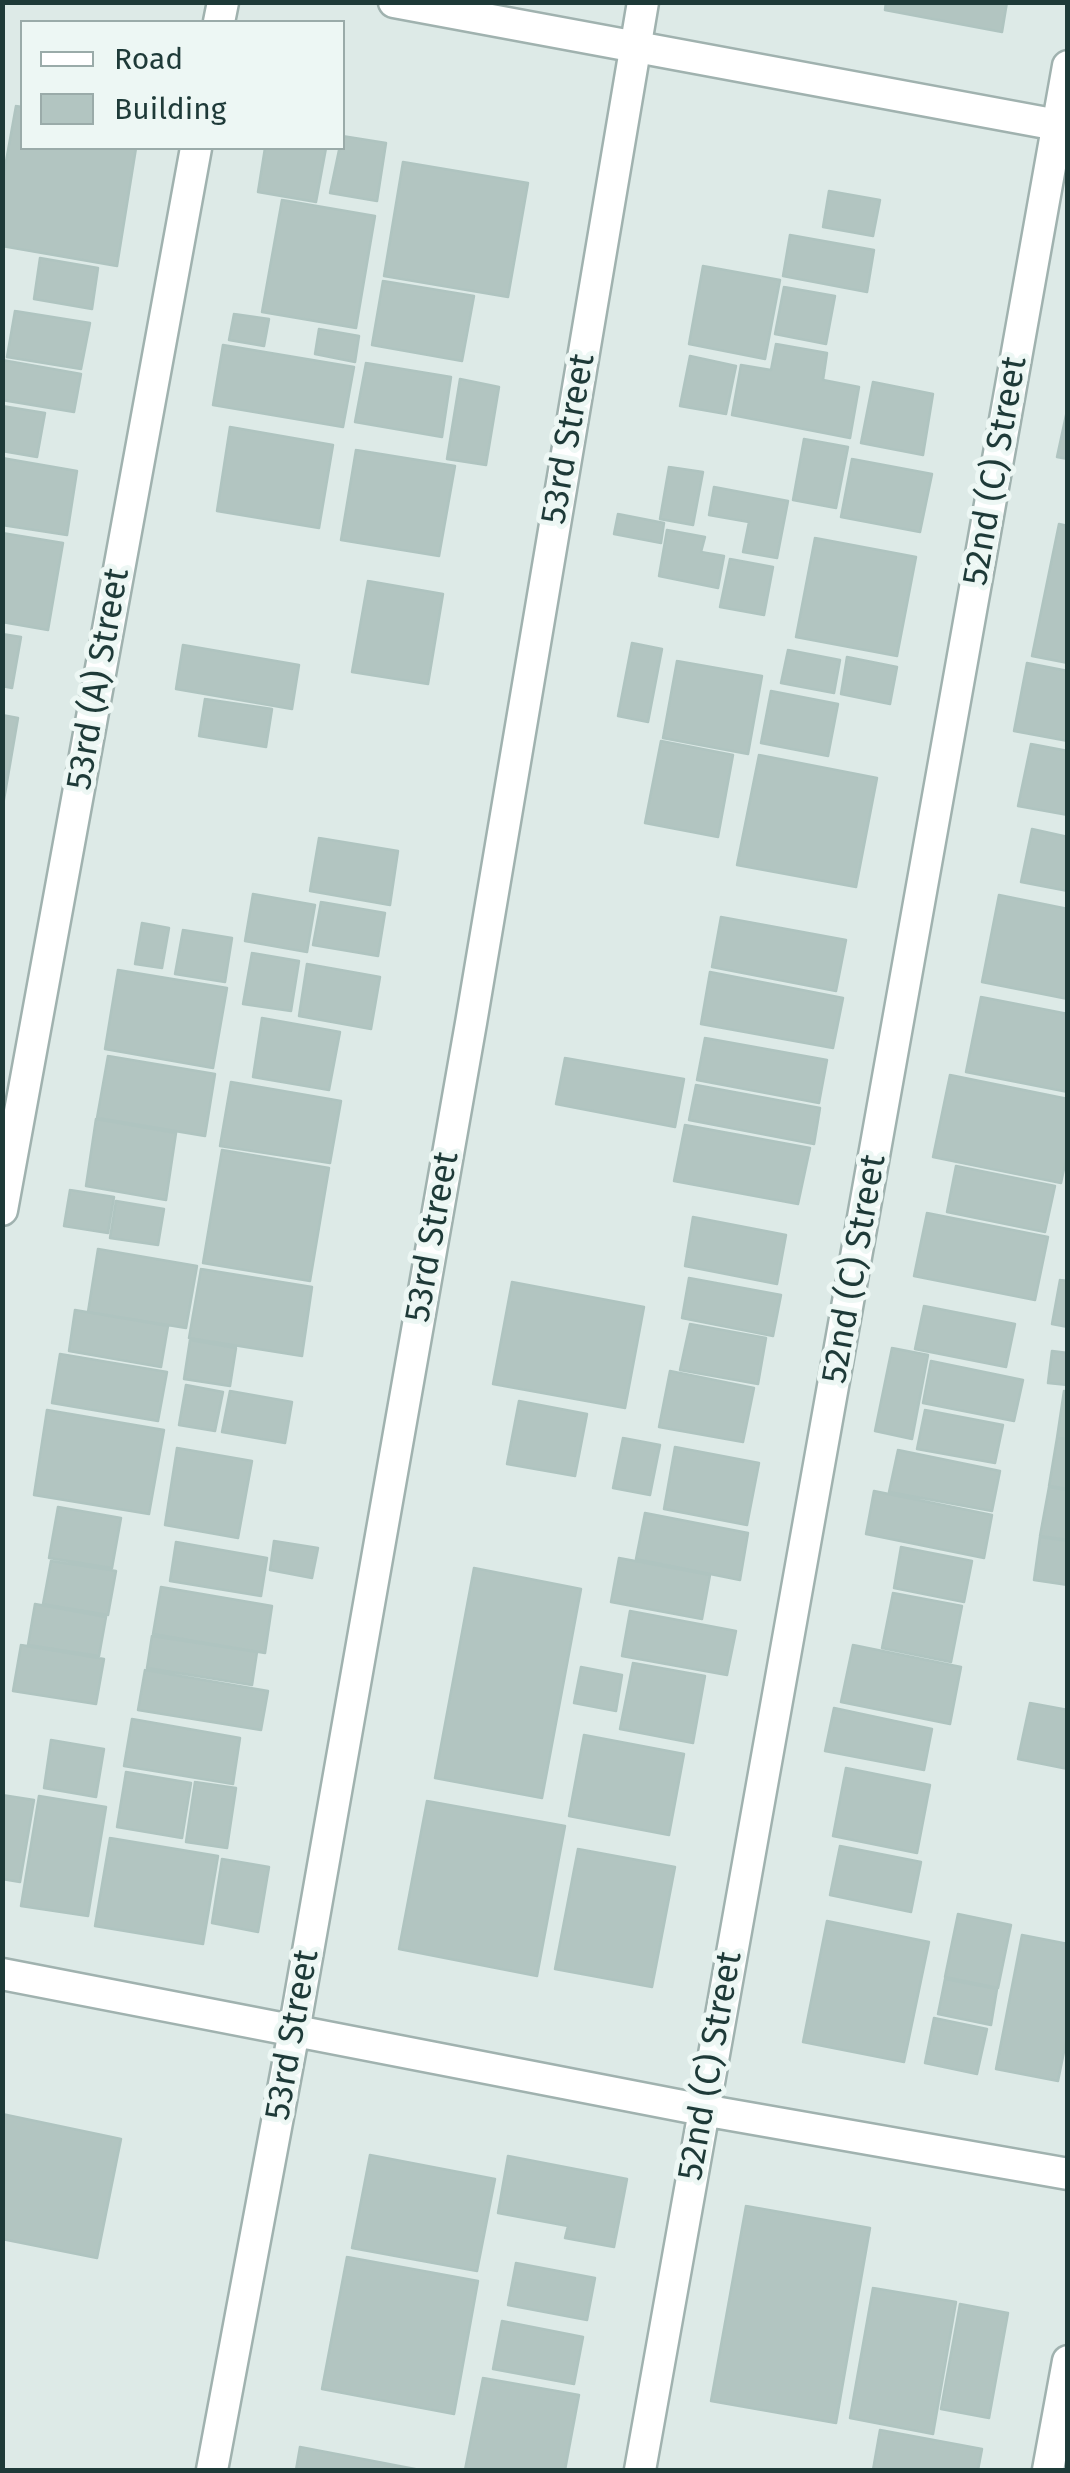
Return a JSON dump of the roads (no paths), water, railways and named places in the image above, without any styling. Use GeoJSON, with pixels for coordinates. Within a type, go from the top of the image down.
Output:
{"type":"FeatureCollection","features":[{"type":"Feature","properties":{"kind":"street"},"geometry":{"type":"LineString","coordinates":[[394,2],[1062,126]]}},
{"type":"Feature","properties":{"kind":"street","name":"53rd Street"},"geometry":{"type":"LineString","coordinates":[[212,2470],[294,2031],[467,1042],[643,2]]}},
{"type":"Feature","properties":{"kind":"street","name":"52nd (C) Street"},"geometry":{"type":"LineString","coordinates":[[640,2470],[1062,126],[1068,66]]}},
{"type":"Feature","properties":{"kind":"street","name":"53rd (A) Street"},"geometry":{"type":"LineString","coordinates":[[2,1210],[196,150]]}},
{"type":"Feature","properties":{"kind":"street"},"geometry":{"type":"LineString","coordinates":[[2,1974],[702,2110],[1068,2174]]}},
{"type":"Feature","properties":{"kind":"street"},"geometry":{"type":"LineString","coordinates":[[1048,2470],[1068,2361]]}}]}
